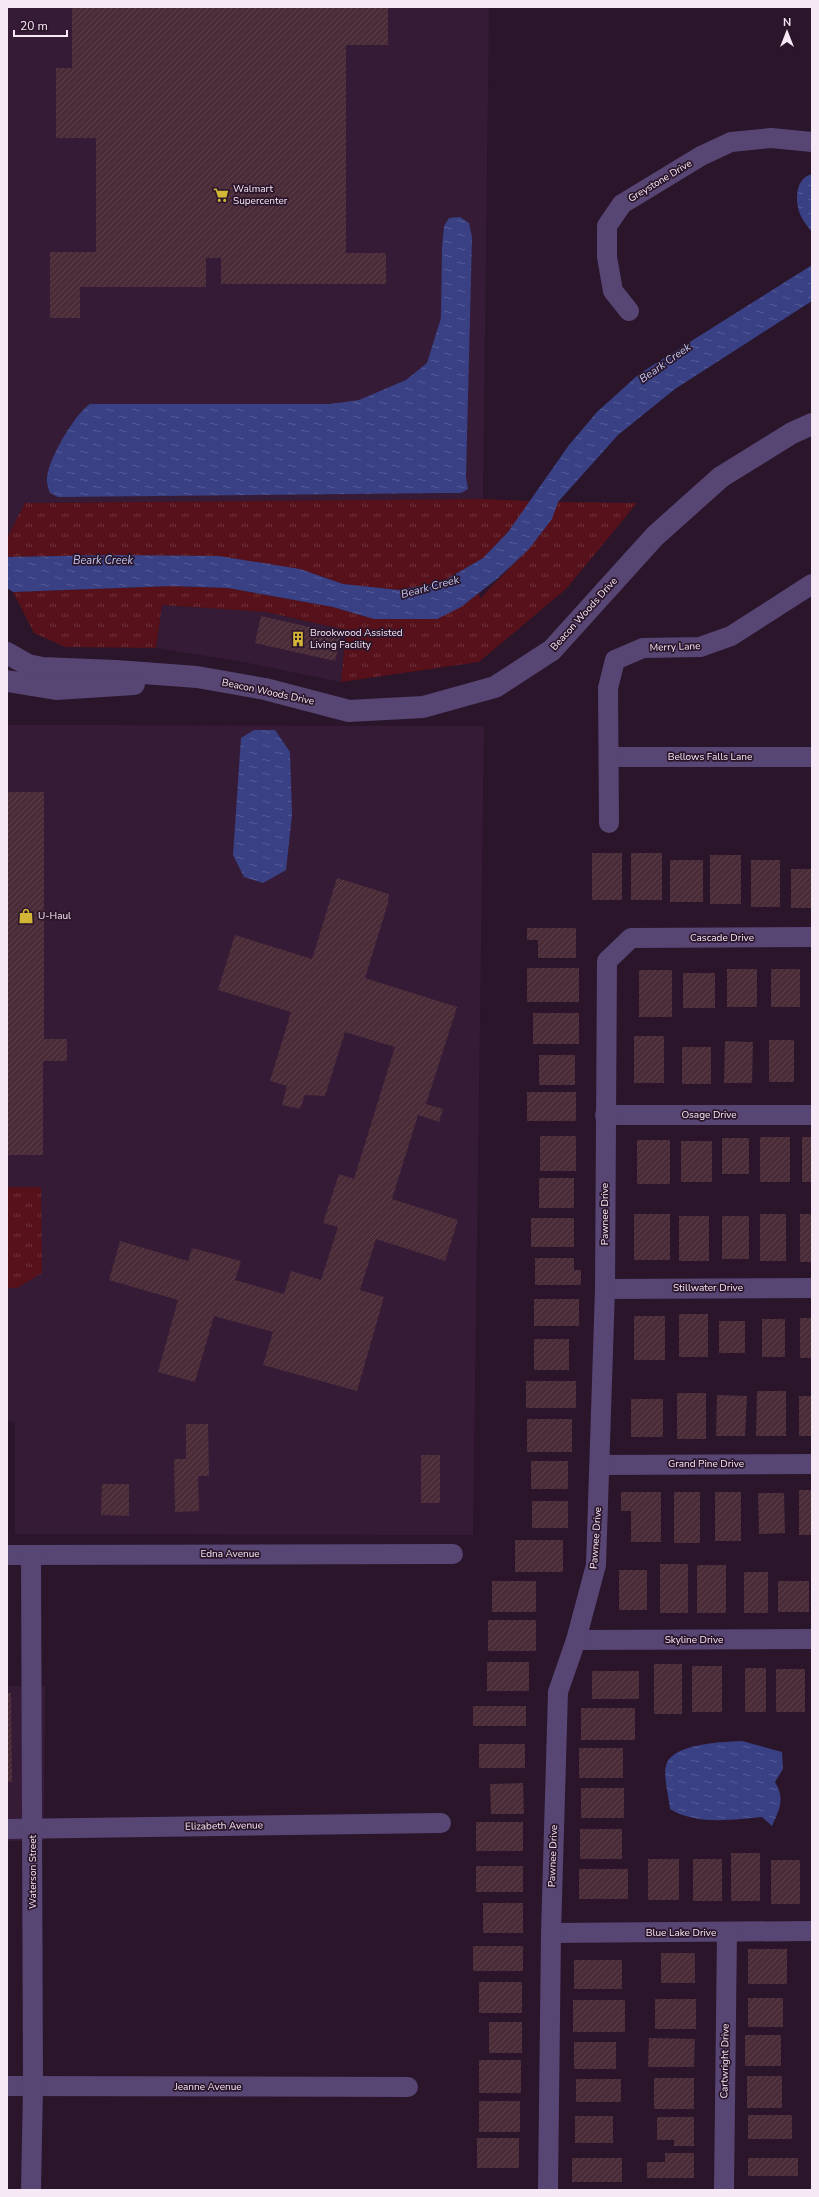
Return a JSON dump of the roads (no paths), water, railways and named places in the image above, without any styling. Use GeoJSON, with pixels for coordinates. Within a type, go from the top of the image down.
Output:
{"type":"FeatureCollection","features":[{"type":"Feature","properties":{"kind":"street","name":"Greystone Drive"},"geometry":{"type":"LineString","coordinates":[[629,311],[613,291],[608,257],[608,226],[622,204],[701,156],[731,142],[771,138],[812,142]]}},
{"type":"Feature","properties":{"kind":"street","name":"Beacon Woods Drive"},"geometry":{"type":"LineString","coordinates":[[7,653],[28,664],[42,668],[197,677],[265,689],[349,711],[423,707],[495,687],[552,650],[655,536],[721,477],[792,433],[812,424]]}},
{"type":"Feature","properties":{"kind":"street","name":"Merry Lane"},"geometry":{"type":"LineString","coordinates":[[608,823],[608,688],[615,660],[643,648],[700,647],[731,636],[812,584]]}},
{"type":"Feature","properties":{"kind":"street","name":"Beacon Woods Drive"},"geometry":{"type":"LineString","coordinates":[[7,681],[56,688],[145,683],[197,677]]}},
{"type":"Feature","properties":{"kind":"street","name":"Bellows Falls Lane"},"geometry":{"type":"LineString","coordinates":[[609,757],[812,757]]}},
{"type":"Feature","properties":{"kind":"street","name":"Cascade Drive"},"geometry":{"type":"LineString","coordinates":[[631,938],[812,937]]}},
{"type":"Feature","properties":{"kind":"street","name":"Pawnee Drive"},"geometry":{"type":"LineString","coordinates":[[548,2190],[551,1933],[558,1692],[576,1640],[596,1565],[605,1289],[607,962],[631,938]]}},
{"type":"Feature","properties":{"kind":"street","name":"Osage Drive"},"geometry":{"type":"LineString","coordinates":[[605,1115],[812,1115]]}},
{"type":"Feature","properties":{"kind":"street","name":"Stillwater Drive"},"geometry":{"type":"LineString","coordinates":[[605,1289],[812,1288]]}},
{"type":"Feature","properties":{"kind":"street","name":"Grand Pine Drive"},"geometry":{"type":"LineString","coordinates":[[600,1465],[812,1464]]}},
{"type":"Feature","properties":{"kind":"street","name":"Edna Avenue"},"geometry":{"type":"LineString","coordinates":[[7,1555],[453,1554]]}},
{"type":"Feature","properties":{"kind":"street","name":"Waterson Street"},"geometry":{"type":"LineString","coordinates":[[31,1555],[33,1829],[33,2087],[31,2190]]}},
{"type":"Feature","properties":{"kind":"street","name":"Skyline Drive"},"geometry":{"type":"LineString","coordinates":[[576,1640],[812,1639]]}},
{"type":"Feature","properties":{"kind":"street","name":"Elizabeth Avenue"},"geometry":{"type":"LineString","coordinates":[[7,1829],[441,1823]]}},
{"type":"Feature","properties":{"kind":"street","name":"Blue Lake Drive"},"geometry":{"type":"LineString","coordinates":[[551,1933],[812,1931]]}},
{"type":"Feature","properties":{"kind":"street","name":"Cartwright Drive"},"geometry":{"type":"LineString","coordinates":[[724,2190],[727,1932]]}},
{"type":"Feature","properties":{"kind":"street","name":"Jeanne Avenue"},"geometry":{"type":"LineString","coordinates":[[7,2086],[408,2087]]}},
{"type":"Feature","properties":{"kind":"water"},"geometry":{"type":"Polygon","coordinates":[[[812,174],[812,233],[800,214],[797,195],[800,184],[807,176],[812,174]]]}},
{"type":"Feature","properties":{"kind":"water"},"geometry":{"type":"Polygon","coordinates":[[[460,217],[469,223],[472,237],[466,477],[468,489],[461,493],[58,497],[50,493],[47,477],[54,455],[71,425],[90,404],[330,404],[359,400],[406,380],[427,363],[441,318],[442,247],[444,226],[449,218],[460,217]]]}},
{"type":"Feature","properties":{"kind":"water","name":"Beark Creek"},"geometry":{"type":"Polygon","coordinates":[[[812,265],[812,301],[675,389],[618,435],[558,502],[552,519],[529,549],[498,578],[461,607],[437,619],[374,619],[333,607],[228,588],[171,586],[13,592],[7,588],[7,557],[113,555],[219,556],[300,569],[343,584],[399,590],[442,582],[483,558],[508,532],[569,445],[597,412],[639,374],[812,265]]]}},
{"type":"Feature","properties":{"kind":"water"},"geometry":{"type":"Polygon","coordinates":[[[254,730],[275,730],[290,752],[292,815],[286,870],[263,883],[244,877],[233,855],[241,738],[254,730]]]}},
{"type":"Feature","properties":{"kind":"water"},"geometry":{"type":"Polygon","coordinates":[[[742,1741],[782,1752],[783,1769],[775,1782],[781,1798],[779,1809],[772,1826],[762,1817],[727,1820],[703,1819],[680,1814],[670,1809],[665,1770],[670,1758],[687,1748],[699,1745],[742,1741]]]}},
{"type":"Feature","properties":{"kind":"place","name":"Walmart Supercenter"},"geometry":{"type":"Point","coordinates":[221,195]}},
{"type":"Feature","properties":{"kind":"place","name":"Brookwood Assisted Living Facility"},"geometry":{"type":"Point","coordinates":[298,639]}},
{"type":"Feature","properties":{"kind":"place","name":"U-Haul"},"geometry":{"type":"Point","coordinates":[26,916]}}]}
